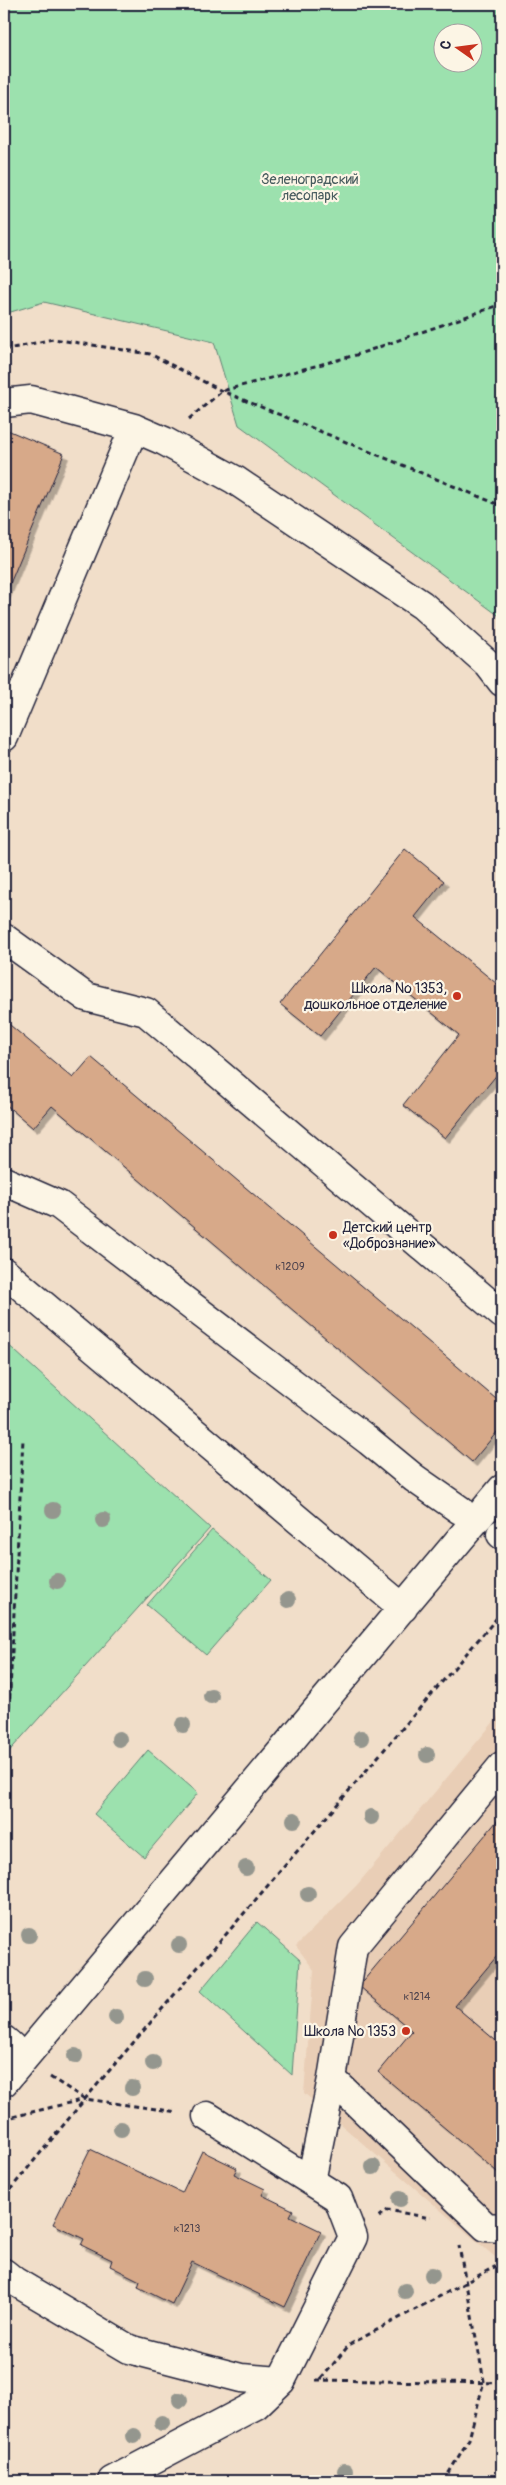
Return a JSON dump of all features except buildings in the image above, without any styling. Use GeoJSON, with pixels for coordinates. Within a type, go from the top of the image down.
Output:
{"type":"FeatureCollection","features":[{"type":"Feature","properties":{"kind":"street"},"geometry":{"type":"LineString","coordinates":[[4,404],[31,400],[134,428],[164,441],[235,480],[422,605],[488,664],[502,682]]}},
{"type":"Feature","properties":{"kind":"street"},"geometry":{"type":"LineString","coordinates":[[4,737],[134,428]]}},
{"type":"Feature","properties":{"kind":"street"},"geometry":{"type":"LineString","coordinates":[[4,938],[86,997],[146,1012],[502,1314]]}},
{"type":"Feature","properties":{"kind":"street"},"geometry":{"type":"LineString","coordinates":[[4,1182],[59,1205],[369,1441],[414,1478],[460,1510]]}},
{"type":"Feature","properties":{"kind":"street"},"geometry":{"type":"LineString","coordinates":[[4,1272],[403,1608]]}},
{"type":"Feature","properties":{"kind":"street"},"geometry":{"type":"LineString","coordinates":[[4,2082],[502,1490]]}},
{"type":"Feature","properties":{"kind":"street"},"geometry":{"type":"LineString","coordinates":[[311,2181],[332,2079],[352,1947],[502,1766]]}},
{"type":"Feature","properties":{"kind":"street"},"geometry":{"type":"LineString","coordinates":[[332,2079],[486,2227],[502,2228]]}},
{"type":"Feature","properties":{"kind":"street"},"geometry":{"type":"LineString","coordinates":[[112,2481],[256,2406],[281,2381],[353,2237],[338,2198],[207,2116]]}},
{"type":"Feature","properties":{"kind":"street"},"geometry":{"type":"LineString","coordinates":[[4,2273],[14,2281],[129,2349],[241,2378],[281,2381]]}},
{"type":"Feature","properties":{"kind":"path"},"geometry":{"type":"LineString","coordinates":[[164,441],[222,391],[356,356],[502,304]]}},
{"type":"Feature","properties":{"kind":"path"},"geometry":{"type":"LineString","coordinates":[[4,350],[53,338],[150,354],[222,391],[502,506]]}},
{"type":"Feature","properties":{"kind":"path"},"geometry":{"type":"LineString","coordinates":[[4,1806],[23,1439]]}},
{"type":"Feature","properties":{"kind":"path"},"geometry":{"type":"LineString","coordinates":[[4,2197],[85,2098],[502,1612]]}},
{"type":"Feature","properties":{"kind":"path"},"geometry":{"type":"LineString","coordinates":[[45,2074],[85,2098],[207,2116]]}},
{"type":"Feature","properties":{"kind":"path"},"geometry":{"type":"LineString","coordinates":[[4,2119],[85,2098]]}},
{"type":"Feature","properties":{"kind":"path"},"geometry":{"type":"LineString","coordinates":[[353,2237],[388,2210],[435,2219]]}},
{"type":"Feature","properties":{"kind":"path"},"geometry":{"type":"LineString","coordinates":[[444,2481],[469,2439],[484,2382],[457,2240]]}},
{"type":"Feature","properties":{"kind":"path"},"geometry":{"type":"LineString","coordinates":[[321,2380],[349,2345],[502,2263]]}},
{"type":"Feature","properties":{"kind":"path"},"geometry":{"type":"LineString","coordinates":[[281,2381],[502,2383]]}},
{"type":"Feature","properties":{"kind":"shaded area","name":"Школа № 1353"},"geometry":{"type":"Polygon","coordinates":[[[502,1712],[502,2263],[304,2093],[314,1970],[296,1946],[357,1885],[502,1712]]]}},
{"type":"Feature","properties":{"kind":"green space","name":"Зеленоградский лесопарк"},"geometry":{"type":"Polygon","coordinates":[[[4,4],[502,4],[502,618],[239,425],[214,342],[44,302],[4,314],[4,4]]]}},
{"type":"Feature","properties":{"kind":"green space"},"geometry":{"type":"Polygon","coordinates":[[[4,1341],[210,1528],[4,1757],[4,1341]]]}},
{"type":"Feature","properties":{"kind":"green space"},"geometry":{"type":"Polygon","coordinates":[[[212,1530],[271,1580],[206,1655],[147,1605],[212,1530]]]}},
{"type":"Feature","properties":{"kind":"green space"},"geometry":{"type":"Polygon","coordinates":[[[148,1750],[198,1793],[144,1857],[94,1814],[148,1750]]]}},
{"type":"Feature","properties":{"kind":"green space"},"geometry":{"type":"Polygon","coordinates":[[[257,1922],[300,1960],[292,2075],[200,1991],[257,1922]]]}},
{"type":"Feature","properties":{"kind":"place","name":"Школа № 1353, дошкольное отделение"},"geometry":{"type":"Point","coordinates":[457,996]}},
{"type":"Feature","properties":{"kind":"place","name":"Детский центр «Добрознание»"},"geometry":{"type":"Point","coordinates":[333,1235]}},
{"type":"Feature","properties":{"kind":"place","name":"Школа № 1353"},"geometry":{"type":"Point","coordinates":[406,2031]}}]}
